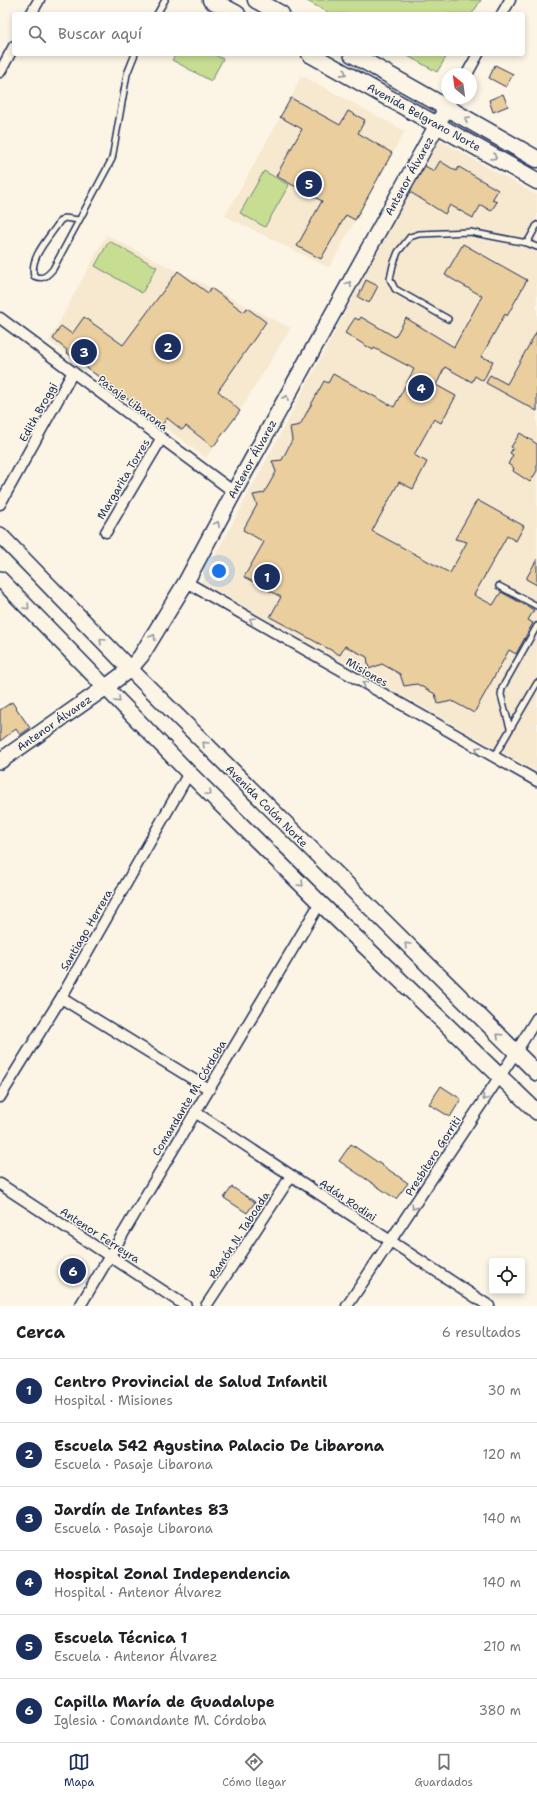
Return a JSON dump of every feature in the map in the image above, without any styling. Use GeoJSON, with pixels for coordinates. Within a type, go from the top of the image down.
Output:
{"type":"FeatureCollection","features":[{"type":"Feature","properties":{"kind":"main road"},"geometry":{"type":"LineString","coordinates":[[211,0],[233,12]]}},
{"type":"Feature","properties":{"kind":"main road"},"geometry":{"type":"LineString","coordinates":[[256,0],[277,12]]}},
{"type":"Feature","properties":{"kind":"main road","name":"Avenida Belgrano Norte"},"geometry":{"type":"LineString","coordinates":[[314,56],[537,181]]}},
{"type":"Feature","properties":{"kind":"main road","name":"Avenida Belgrano Norte"},"geometry":{"type":"LineString","coordinates":[[356,56],[441,98]]}},
{"type":"Feature","properties":{"kind":"main road","name":"Antenor Álvarez"},"geometry":{"type":"LineString","coordinates":[[0,761],[106,687],[130,669],[141,656],[186,582],[234,492],[449,104]]}},
{"type":"Feature","properties":{"kind":"main road","name":"Avenida Belgrano Norte"},"geometry":{"type":"LineString","coordinates":[[452,104],[537,159]]}},
{"type":"Feature","properties":{"kind":"main road","name":"Avenida Colón Norte"},"geometry":{"type":"LineString","coordinates":[[0,536],[130,669],[537,1073]]}},
{"type":"Feature","properties":{"kind":"main road"},"geometry":{"type":"LineString","coordinates":[[0,579],[189,773],[320,903],[537,1112]]}},
{"type":"Feature","properties":{"kind":"street"},"geometry":{"type":"LineString","coordinates":[[32,12],[39,0]]}},
{"type":"Feature","properties":{"kind":"street"},"geometry":{"type":"LineString","coordinates":[[503,12],[510,0]]}},
{"type":"Feature","properties":{"kind":"street"},"geometry":{"type":"LineString","coordinates":[[0,72],[12,50]]}},
{"type":"Feature","properties":{"kind":"street"},"geometry":{"type":"LineString","coordinates":[[470,68],[477,56]]}},
{"type":"Feature","properties":{"kind":"street","name":"Pasaje Libarona"},"geometry":{"type":"LineString","coordinates":[[0,318],[161,440],[234,492]]}},
{"type":"Feature","properties":{"kind":"street","name":"Edith Broggi"},"geometry":{"type":"LineString","coordinates":[[0,504],[73,372]]}},
{"type":"Feature","properties":{"kind":"street","name":"Margarita Torres"},"geometry":{"type":"LineString","coordinates":[[106,532],[161,440]]}},
{"type":"Feature","properties":{"kind":"street","name":"Misiones"},"geometry":{"type":"LineString","coordinates":[[186,582],[537,781]]}},
{"type":"Feature","properties":{"kind":"street","name":"Santiago Herrera"},"geometry":{"type":"LineString","coordinates":[[0,1097],[61,998],[189,773]]}},
{"type":"Feature","properties":{"kind":"street","name":"Comandante M. Córdoba"},"geometry":{"type":"LineString","coordinates":[[80,1306],[320,903]]}},
{"type":"Feature","properties":{"kind":"street"},"geometry":{"type":"LineString","coordinates":[[61,998],[209,1089]]}},
{"type":"Feature","properties":{"kind":"street","name":"Presbítero Gorriti"},"geometry":{"type":"LineString","coordinates":[[347,1306],[537,1018]]}},
{"type":"Feature","properties":{"kind":"street","name":"Adán Rodini"},"geometry":{"type":"LineString","coordinates":[[195,1112],[489,1306]]}},
{"type":"Feature","properties":{"kind":"street","name":"Ramón N. Taboada"},"geometry":{"type":"LineString","coordinates":[[206,1306],[291,1176]]}},
{"type":"Feature","properties":{"kind":"street","name":"Antenor Ferreyra"},"geometry":{"type":"LineString","coordinates":[[0,1184],[186,1306]]}},
{"type":"Feature","properties":{"kind":"lane"},"geometry":{"type":"LineString","coordinates":[[158,12],[165,0]]}},
{"type":"Feature","properties":{"kind":"lane"},"geometry":{"type":"LineString","coordinates":[[79,220],[64,218],[60,222],[34,261],[32,268],[34,276],[40,279],[46,277],[53,269],[112,159],[126,74],[134,56]]}},
{"type":"Feature","properties":{"kind":"lane"},"geometry":{"type":"LineString","coordinates":[[528,243],[537,225]]}},
{"type":"Feature","properties":{"kind":"lane"},"geometry":{"type":"LineString","coordinates":[[448,319],[395,289],[390,279],[398,252],[410,237],[419,234],[470,232],[528,243],[537,247]]}},
{"type":"Feature","properties":{"kind":"lane"},"geometry":{"type":"LineString","coordinates":[[498,586],[537,606]]}},
{"type":"Feature","properties":{"kind":"lane"},"geometry":{"type":"LineString","coordinates":[[510,728],[501,695],[502,688],[537,626]]}},
{"type":"Feature","properties":{"kind":"lane"},"geometry":{"type":"LineString","coordinates":[[493,757],[537,683]]}},
{"type":"Feature","properties":{"kind":"shaded area"},"geometry":{"type":"Polygon","coordinates":[[[301,75],[405,131],[329,268],[225,216],[291,98],[301,75]]]}},
{"type":"Feature","properties":{"kind":"shaded area"},"geometry":{"type":"Polygon","coordinates":[[[438,139],[537,195],[537,772],[201,582],[438,139]]]}},
{"type":"Feature","properties":{"kind":"shaded area"},"geometry":{"type":"Polygon","coordinates":[[[106,235],[291,328],[241,409],[206,458],[49,341],[106,235]]]}},
{"type":"Feature","properties":{"kind":"green space"},"geometry":{"type":"Polygon","coordinates":[[[305,0],[481,0],[473,12],[327,12],[305,0]]]}},
{"type":"Feature","properties":{"kind":"green space"},"geometry":{"type":"Polygon","coordinates":[[[175,56],[217,56],[223,59],[211,81],[172,60],[175,56]]]}},
{"type":"Feature","properties":{"kind":"green space"},"geometry":{"type":"Polygon","coordinates":[[[408,56],[447,56],[437,72],[408,56]]]}},
{"type":"Feature","properties":{"kind":"green space"},"geometry":{"type":"Polygon","coordinates":[[[264,171],[289,185],[265,227],[240,213],[264,171]]]}},
{"type":"Feature","properties":{"kind":"green space"},"geometry":{"type":"Polygon","coordinates":[[[109,241],[157,267],[142,293],[95,266],[109,241]]]}},
{"type":"Feature","properties":{"kind":"building"},"geometry":{"type":"Polygon","coordinates":[[[495,65],[513,74],[506,87],[489,78],[495,65]]]}},
{"type":"Feature","properties":{"kind":"building"},"geometry":{"type":"Polygon","coordinates":[[[503,94],[508,106],[493,112],[489,100],[503,94]]]}},
{"type":"Feature","properties":{"kind":"building"},"geometry":{"type":"Polygon","coordinates":[[[291,98],[340,125],[348,111],[365,120],[358,133],[392,153],[355,220],[346,215],[321,259],[297,246],[322,201],[276,176],[302,129],[280,117],[291,98]]]}},
{"type":"Feature","properties":{"kind":"building"},"geometry":{"type":"Polygon","coordinates":[[[440,161],[456,171],[459,167],[498,190],[492,200],[497,202],[491,211],[481,205],[473,218],[450,205],[445,214],[410,192],[425,166],[434,171],[440,161]]]}},
{"type":"Feature","properties":{"kind":"building"},"geometry":{"type":"Polygon","coordinates":[[[463,244],[527,280],[507,316],[505,314],[481,357],[493,361],[483,381],[475,376],[472,382],[445,367],[436,385],[456,396],[441,423],[434,419],[414,455],[427,462],[413,489],[399,482],[372,531],[450,573],[467,542],[455,539],[477,500],[524,526],[516,541],[507,536],[474,595],[493,605],[501,592],[534,610],[528,620],[533,623],[516,654],[509,650],[474,713],[452,701],[438,704],[435,694],[417,684],[404,686],[400,674],[382,664],[369,669],[367,657],[345,646],[340,655],[270,617],[281,597],[244,577],[264,542],[243,530],[257,505],[253,495],[264,493],[276,472],[272,461],[282,460],[292,440],[290,427],[300,425],[324,381],[328,383],[333,374],[394,407],[414,369],[374,348],[373,350],[345,333],[355,318],[359,320],[361,317],[395,337],[406,318],[454,347],[482,296],[445,275],[463,244]]]}},
{"type":"Feature","properties":{"kind":"building"},"geometry":{"type":"Polygon","coordinates":[[[178,271],[208,293],[211,288],[244,312],[247,308],[266,322],[218,391],[240,411],[213,447],[186,426],[182,430],[167,418],[162,425],[66,352],[67,350],[53,339],[61,326],[72,334],[84,317],[123,345],[178,271]]]}},
{"type":"Feature","properties":{"kind":"building"},"geometry":{"type":"Polygon","coordinates":[[[366,280],[378,286],[369,303],[358,297],[366,280]]]}},
{"type":"Feature","properties":{"kind":"building"},"geometry":{"type":"Polygon","coordinates":[[[537,331],[537,411],[486,383],[490,375],[507,384],[537,331]]]}},
{"type":"Feature","properties":{"kind":"building"},"geometry":{"type":"Polygon","coordinates":[[[520,433],[537,444],[537,471],[530,482],[513,471],[514,468],[508,464],[513,455],[510,453],[513,448],[511,447],[520,433]]]}},
{"type":"Feature","properties":{"kind":"building"},"geometry":{"type":"Polygon","coordinates":[[[537,559],[537,585],[526,579],[537,559]]]}},
{"type":"Feature","properties":{"kind":"building"},"geometry":{"type":"Polygon","coordinates":[[[12,702],[30,728],[20,735],[16,729],[0,741],[0,710],[12,702]]]}},
{"type":"Feature","properties":{"kind":"building"},"geometry":{"type":"Polygon","coordinates":[[[441,1086],[461,1099],[450,1117],[429,1104],[441,1086]]]}},
{"type":"Feature","properties":{"kind":"building"},"geometry":{"type":"Polygon","coordinates":[[[351,1144],[408,1183],[396,1199],[339,1161],[351,1144]]]}},
{"type":"Feature","properties":{"kind":"building"},"geometry":{"type":"Polygon","coordinates":[[[232,1187],[255,1202],[247,1213],[224,1198],[232,1187]]]}},
{"type":"Feature","properties":{"kind":"place","name":"Escuela Técnica 1"},"geometry":{"type":"Point","coordinates":[309,184]}},
{"type":"Feature","properties":{"kind":"place","name":"Escuela 542 Agustina Palacio De Libarona"},"geometry":{"type":"Point","coordinates":[168,347]}},
{"type":"Feature","properties":{"kind":"place","name":"Jardín de Infantes 83"},"geometry":{"type":"Point","coordinates":[84,352]}},
{"type":"Feature","properties":{"kind":"place","name":"Hospital Zonal Independencia"},"geometry":{"type":"Point","coordinates":[421,388]}},
{"type":"Feature","properties":{"kind":"place","name":"Centro Provincial de Salud Infantil"},"geometry":{"type":"Point","coordinates":[267,577]}},
{"type":"Feature","properties":{"kind":"place","name":"Capilla María de Guadalupe"},"geometry":{"type":"Point","coordinates":[73,1271]}}]}
